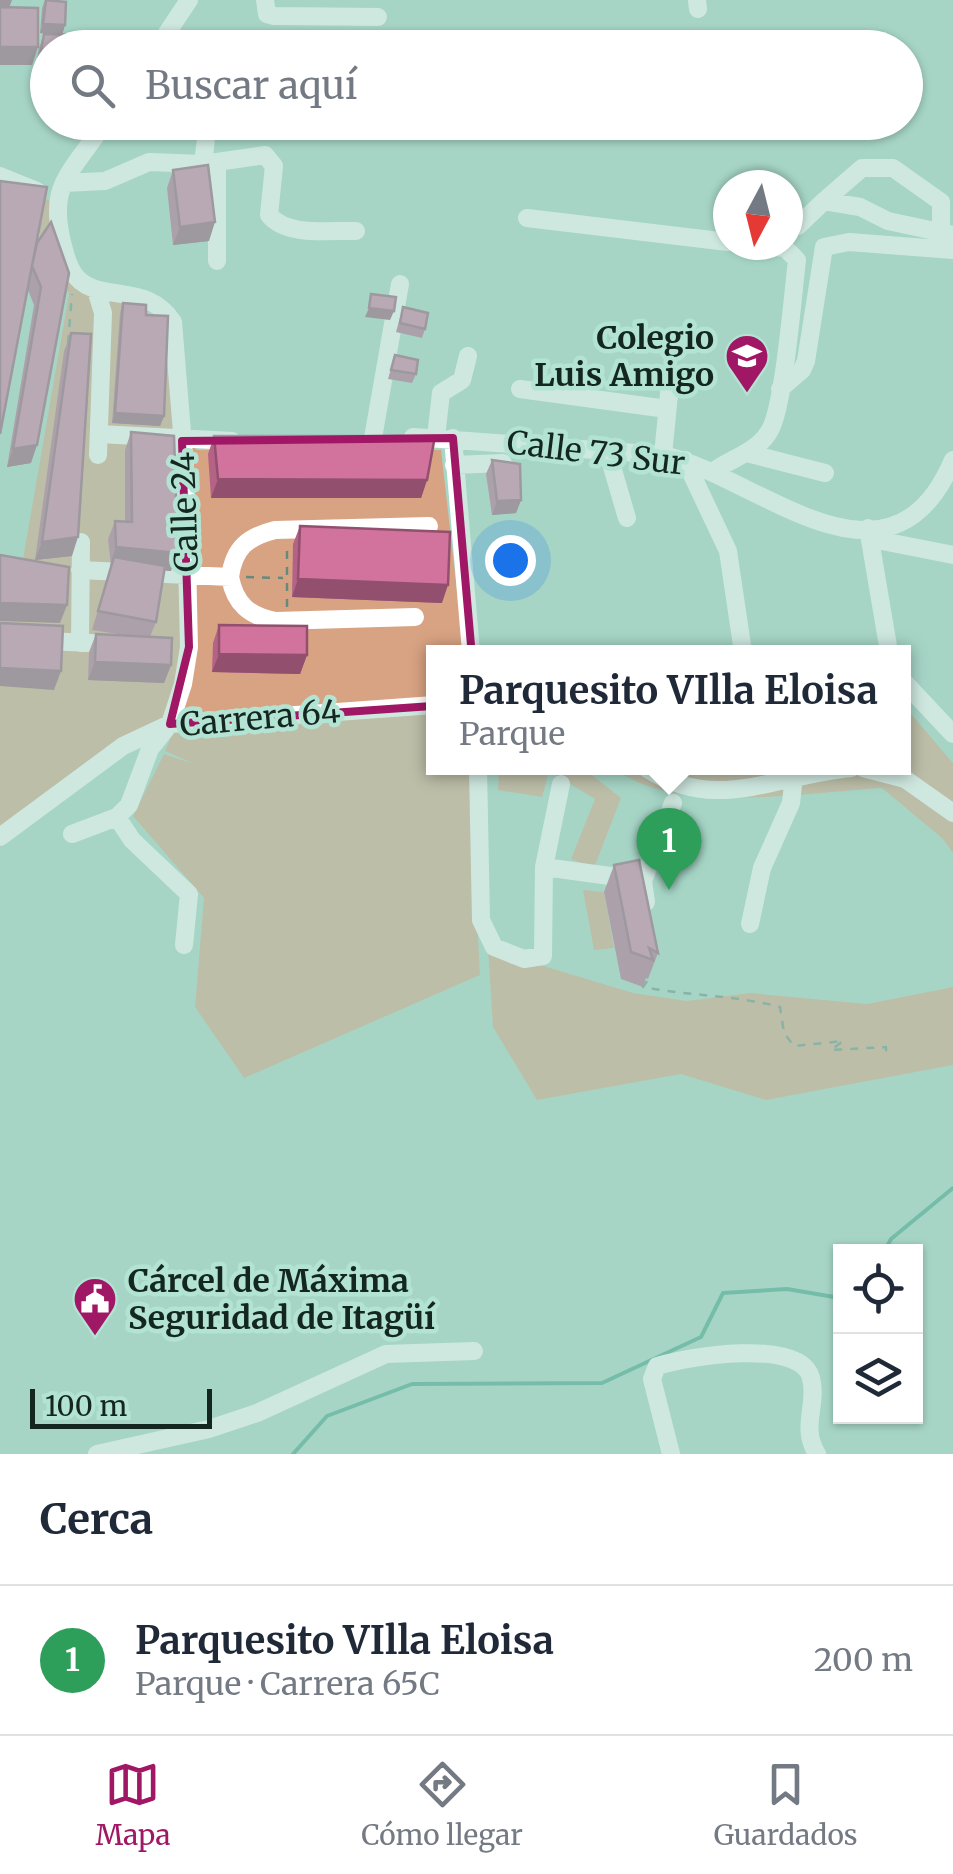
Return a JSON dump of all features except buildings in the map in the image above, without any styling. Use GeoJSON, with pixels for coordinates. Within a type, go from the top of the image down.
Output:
{"type":"FeatureCollection","features":[{"type":"Feature","properties":{"kind":"street"},"geometry":{"type":"LineString","coordinates":[[168,30],[189,0]]}},
{"type":"Feature","properties":{"kind":"street"},"geometry":{"type":"LineString","coordinates":[[265,0],[267,14],[274,16],[378,17]]}},
{"type":"Feature","properties":{"kind":"street"},"geometry":{"type":"LineString","coordinates":[[94,140],[60,190],[56,222],[70,271],[96,290],[104,313],[98,454]]}},
{"type":"Feature","properties":{"kind":"street"},"geometry":{"type":"LineString","coordinates":[[209,140],[217,261]]}},
{"type":"Feature","properties":{"kind":"street"},"geometry":{"type":"LineString","coordinates":[[0,176],[33,199],[105,181],[149,162],[210,163],[266,155],[272,158],[273,221],[291,228],[356,231]]}},
{"type":"Feature","properties":{"kind":"street"},"geometry":{"type":"LineString","coordinates":[[803,221],[824,200],[862,168],[893,168],[941,202],[947,234],[888,222],[860,207],[824,200]]}},
{"type":"Feature","properties":{"kind":"street"},"geometry":{"type":"LineString","coordinates":[[527,218],[713,240]]}},
{"type":"Feature","properties":{"kind":"street"},"geometry":{"type":"LineString","coordinates":[[780,389],[802,370],[806,361],[824,247],[849,242],[953,250]]}},
{"type":"Feature","properties":{"kind":"street"},"geometry":{"type":"LineString","coordinates":[[714,471],[747,453],[770,430],[780,389],[796,260]]}},
{"type":"Feature","properties":{"kind":"street","name":"Calle 73 Sur"},"geometry":{"type":"LineString","coordinates":[[400,284],[366,438],[444,438],[608,454],[663,455],[714,471],[806,520],[870,534]]}},
{"type":"Feature","properties":{"kind":"street","name":"Calle 24"},"geometry":{"type":"LineString","coordinates":[[96,290],[140,296],[156,304],[173,322],[188,575],[170,724],[150,749],[129,806],[117,818]]}},
{"type":"Feature","properties":{"kind":"street"},"geometry":{"type":"LineString","coordinates":[[468,356],[462,380],[440,393],[444,438],[454,464],[470,645]]}},
{"type":"Feature","properties":{"kind":"street"},"geometry":{"type":"LineString","coordinates":[[663,455],[670,384]]}},
{"type":"Feature","properties":{"kind":"street"},"geometry":{"type":"LineString","coordinates":[[520,389],[667,410]]}},
{"type":"Feature","properties":{"kind":"street"},"geometry":{"type":"LineString","coordinates":[[99,434],[182,441],[250,441]]}},
{"type":"Feature","properties":{"kind":"street"},"geometry":{"type":"LineString","coordinates":[[747,453],[825,473]]}},
{"type":"Feature","properties":{"kind":"street"},"geometry":{"type":"LineString","coordinates":[[608,454],[627,518]]}},
{"type":"Feature","properties":{"kind":"street"},"geometry":{"type":"LineString","coordinates":[[685,460],[728,550],[742,645]]}},
{"type":"Feature","properties":{"kind":"street"},"geometry":{"type":"LineString","coordinates":[[870,534],[914,516],[930,504],[953,460]]}},
{"type":"Feature","properties":{"kind":"street"},"geometry":{"type":"LineString","coordinates":[[454,464],[503,464]]}},
{"type":"Feature","properties":{"kind":"street"},"geometry":{"type":"LineString","coordinates":[[415,617],[289,621],[258,617],[241,605],[233,557],[256,534],[290,529],[429,526]]}},
{"type":"Feature","properties":{"kind":"street"},"geometry":{"type":"LineString","coordinates":[[870,534],[953,555]]}},
{"type":"Feature","properties":{"kind":"street"},"geometry":{"type":"LineString","coordinates":[[870,534],[888,645]]}},
{"type":"Feature","properties":{"kind":"street"},"geometry":{"type":"LineString","coordinates":[[80,643],[81,542]]}},
{"type":"Feature","properties":{"kind":"street"},"geometry":{"type":"LineString","coordinates":[[80,570],[236,577]]}},
{"type":"Feature","properties":{"kind":"street"},"geometry":{"type":"LineString","coordinates":[[0,639],[134,645]]}},
{"type":"Feature","properties":{"kind":"street"},"geometry":{"type":"LineString","coordinates":[[911,689],[953,734]]}},
{"type":"Feature","properties":{"kind":"street","name":"Carrera 64"},"geometry":{"type":"LineString","coordinates":[[0,837],[123,746],[170,724],[426,707]]}},
{"type":"Feature","properties":{"kind":"street"},"geometry":{"type":"LineString","coordinates":[[478,775],[481,920],[486,939],[504,953],[524,959],[543,956],[544,868],[561,784]]}},
{"type":"Feature","properties":{"kind":"street"},"geometry":{"type":"LineString","coordinates":[[657,775],[700,792],[732,791],[801,775]]}},
{"type":"Feature","properties":{"kind":"street"},"geometry":{"type":"LineString","coordinates":[[890,775],[906,779],[953,812]]}},
{"type":"Feature","properties":{"kind":"street"},"geometry":{"type":"LineString","coordinates":[[750,924],[762,868],[791,803],[794,776]]}},
{"type":"Feature","properties":{"kind":"street"},"geometry":{"type":"LineString","coordinates":[[650,930],[643,881],[672,803]]}},
{"type":"Feature","properties":{"kind":"street"},"geometry":{"type":"LineString","coordinates":[[72,834],[117,818],[132,840],[189,894],[184,945]]}},
{"type":"Feature","properties":{"kind":"street"},"geometry":{"type":"LineString","coordinates":[[544,868],[643,881]]}},
{"type":"Feature","properties":{"kind":"street"},"geometry":{"type":"LineString","coordinates":[[97,1454],[209,1429],[258,1412],[386,1354],[474,1351]]}},
{"type":"Feature","properties":{"kind":"street"},"geometry":{"type":"LineString","coordinates":[[670,1454],[652,1380],[657,1366],[699,1356],[749,1353],[786,1359],[808,1372],[812,1383],[808,1431],[816,1454]]}},
{"type":"Feature","properties":{"kind":"path"},"geometry":{"type":"LineString","coordinates":[[289,621],[284,578],[290,529]]}},
{"type":"Feature","properties":{"kind":"path"},"geometry":{"type":"LineString","coordinates":[[236,577],[284,578]]}},
{"type":"Feature","properties":{"kind":"path"},"geometry":{"type":"LineString","coordinates":[[648,980],[643,987],[708,998],[747,998],[780,1007],[784,1032],[794,1046],[843,1041],[831,1050],[886,1047],[886,1054]]}},
{"type":"Feature","properties":{"kind":"highlighted area"},"geometry":{"type":"Polygon","coordinates":[[[453,438],[476,703],[170,724],[189,647],[182,441],[453,438]]]}},
{"type":"Feature","properties":{"kind":"shaded area"},"geometry":{"type":"Polygon","coordinates":[[[0,184],[52,201],[69,275],[138,305],[172,333],[173,427],[197,450],[441,450],[463,645],[426,645],[426,775],[469,775],[480,975],[244,1078],[195,1007],[204,898],[133,816],[164,754],[194,764],[165,751],[185,703],[161,746],[136,743],[0,847],[0,555],[23,559],[69,294],[38,230],[0,184]]]}},
{"type":"Feature","properties":{"kind":"shaded area"},"geometry":{"type":"Polygon","coordinates":[[[911,714],[953,763],[953,853],[943,839],[882,788],[742,798],[670,792],[626,775],[911,775],[911,714]]]}},
{"type":"Feature","properties":{"kind":"shaded area"},"geometry":{"type":"Polygon","coordinates":[[[499,775],[548,775],[542,797],[498,790],[499,775]]]}},
{"type":"Feature","properties":{"kind":"shaded area"},"geometry":{"type":"Polygon","coordinates":[[[556,775],[592,775],[621,798],[594,868],[571,859],[595,799],[556,775]]]}},
{"type":"Feature","properties":{"kind":"shaded area"},"geometry":{"type":"Polygon","coordinates":[[[583,890],[604,892],[614,948],[594,950],[583,890]]]}},
{"type":"Feature","properties":{"kind":"shaded area"},"geometry":{"type":"Polygon","coordinates":[[[488,948],[511,964],[527,961],[633,993],[687,1001],[750,993],[867,1004],[953,987],[953,1065],[766,1100],[681,1074],[537,1100],[493,1027],[488,948]]]}},
{"type":"Feature","properties":{"kind":"waterway"},"geometry":{"type":"LineString","coordinates":[[888,1244],[953,1188]]}},
{"type":"Feature","properties":{"kind":"waterway"},"geometry":{"type":"LineString","coordinates":[[293,1454],[327,1416],[412,1384],[602,1383],[701,1337],[723,1293],[787,1289],[833,1297]]}},
{"type":"Feature","properties":{"kind":"place","name":"Colegio Luis Amigo"},"geometry":{"type":"Point","coordinates":[747,394]}},
{"type":"Feature","properties":{"kind":"place","name":"Parquesito VIlla Eloisa"},"geometry":{"type":"Point","coordinates":[669,890]}},
{"type":"Feature","properties":{"kind":"place","name":"Cárcel de Máxima Seguridad de Itagüí"},"geometry":{"type":"Point","coordinates":[95,1337]}}]}
